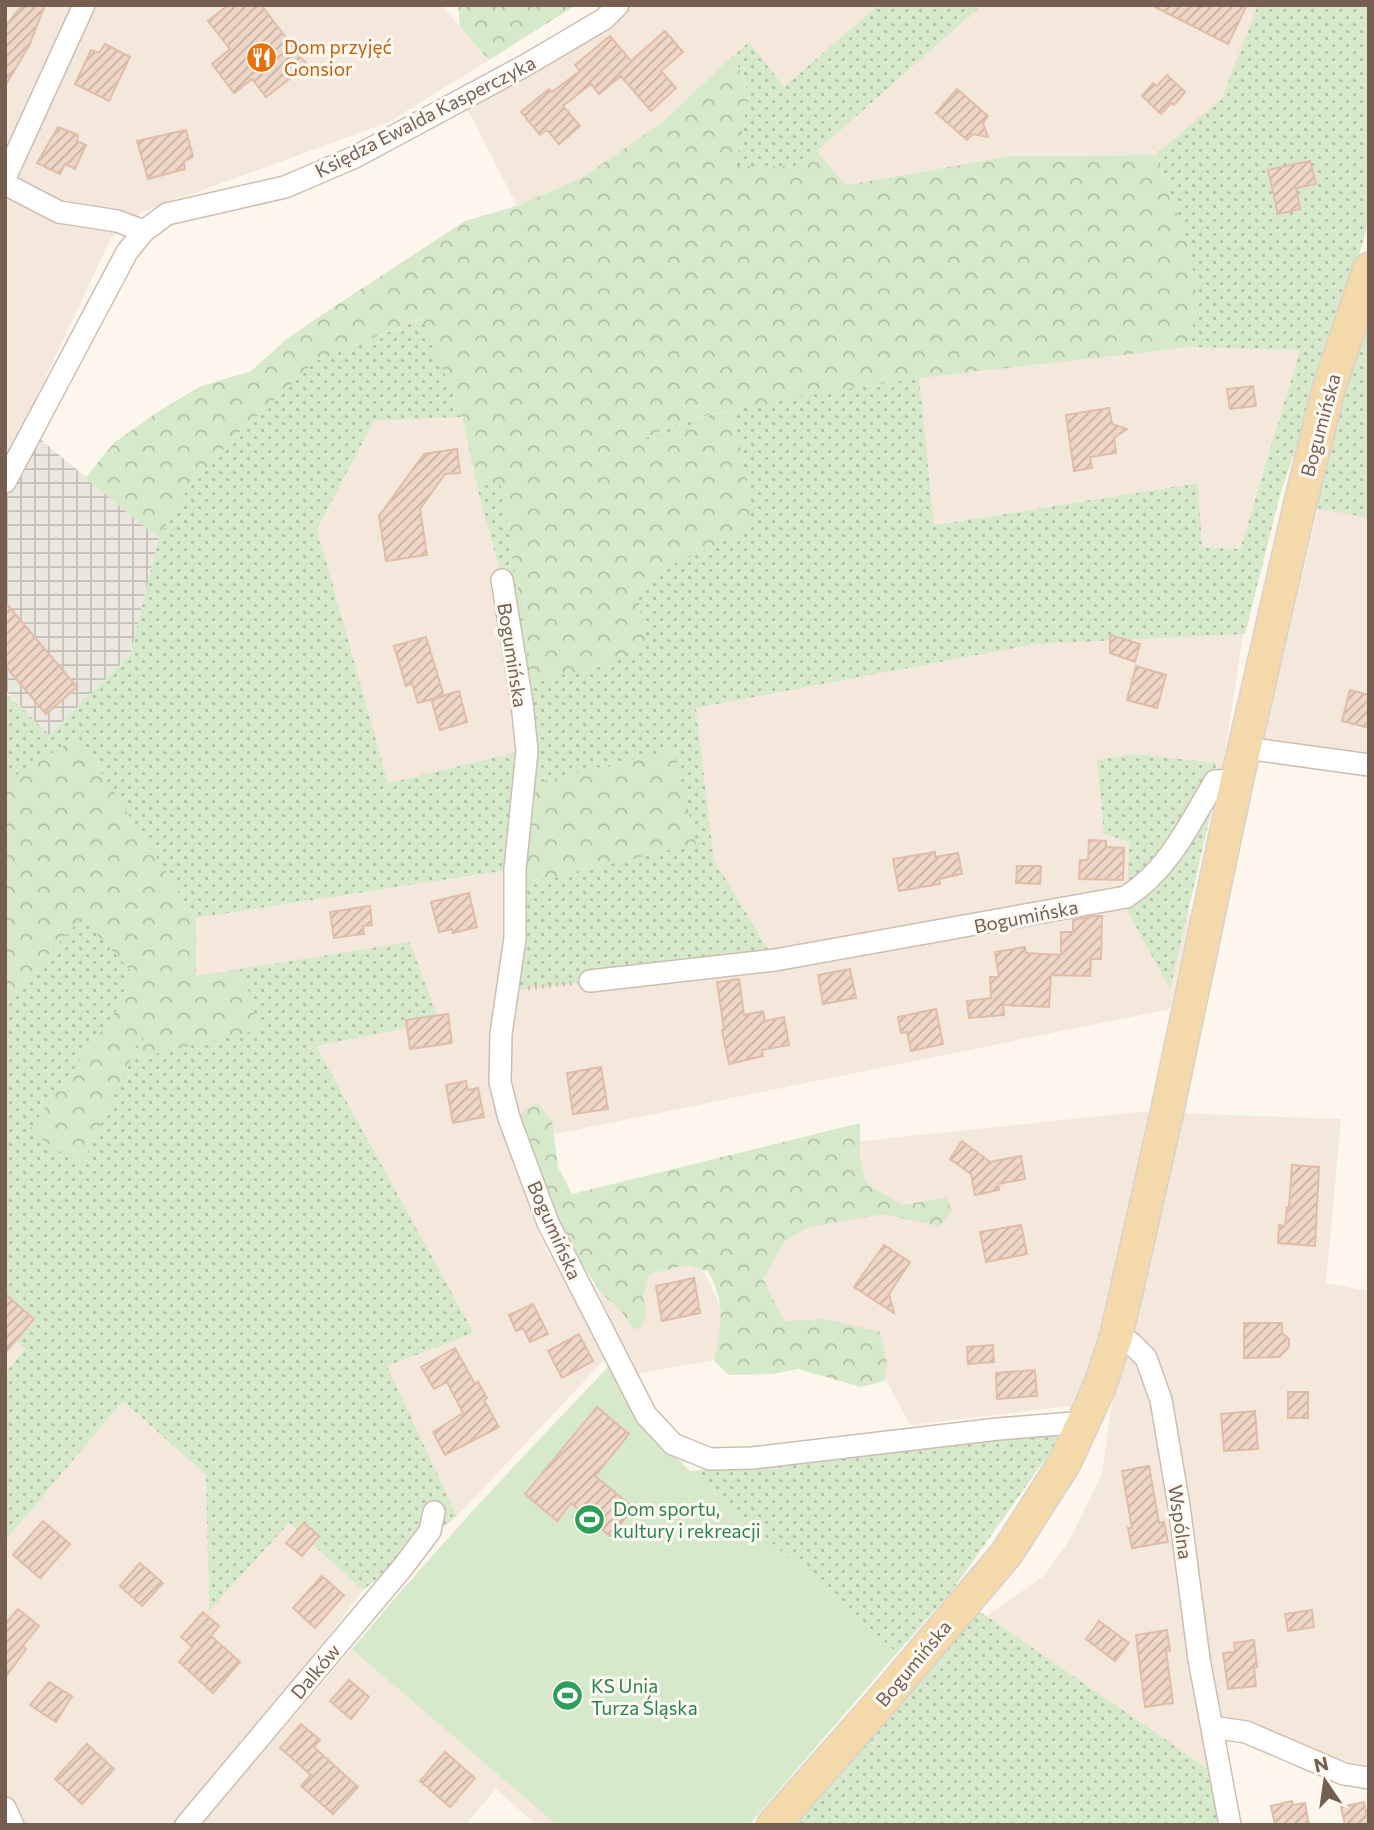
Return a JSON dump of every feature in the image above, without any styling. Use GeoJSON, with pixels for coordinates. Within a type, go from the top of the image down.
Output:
{"type":"FeatureCollection","features":[{"type":"Feature","properties":{"kind":"main road","name":"Bogumińska"},"geometry":{"type":"LineString","coordinates":[[773,1825],[1007,1553],[1065,1462],[1086,1422],[1115,1337],[1301,500],[1323,412],[1369,269]]}},
{"type":"Feature","properties":{"kind":"street"},"geometry":{"type":"LineString","coordinates":[[5,178],[84,5]]}},
{"type":"Feature","properties":{"kind":"street","name":"Księdza Ewalda Kasperczyka"},"geometry":{"type":"LineString","coordinates":[[5,482],[127,252],[144,231],[167,214],[285,187],[355,157],[526,65],[604,19],[618,5]]}},
{"type":"Feature","properties":{"kind":"street"},"geometry":{"type":"LineString","coordinates":[[5,184],[59,212],[117,221],[144,231]]}},
{"type":"Feature","properties":{"kind":"street","name":"Bogumińska"},"geometry":{"type":"LineString","coordinates":[[502,580],[527,751],[515,869],[515,938],[501,1034],[500,1082],[509,1118],[548,1223],[646,1415],[673,1444],[710,1459],[752,1458],[998,1429],[1086,1422]]}},
{"type":"Feature","properties":{"kind":"street"},"geometry":{"type":"LineString","coordinates":[[1246,748],[1369,765]]}},
{"type":"Feature","properties":{"kind":"street","name":"Bogumińska"},"geometry":{"type":"LineString","coordinates":[[590,981],[775,960],[1126,897],[1145,885],[1171,855],[1215,781],[1237,780]]}},
{"type":"Feature","properties":{"kind":"street","name":"Wspólna"},"geometry":{"type":"LineString","coordinates":[[1115,1337],[1131,1343],[1146,1358],[1161,1400],[1180,1506],[1199,1659],[1230,1825]]}},
{"type":"Feature","properties":{"kind":"street","name":"Dalków"},"geometry":{"type":"LineString","coordinates":[[186,1825],[403,1567],[430,1531],[434,1512]]}},
{"type":"Feature","properties":{"kind":"street"},"geometry":{"type":"LineString","coordinates":[[1212,1727],[1246,1732],[1344,1774],[1369,1777]]}},
{"type":"Feature","properties":{"kind":"street"},"geometry":{"type":"LineString","coordinates":[[5,1808],[13,1825]]}},
{"type":"Feature","properties":{"kind":"path"},"geometry":{"type":"LineString","coordinates":[[507,991],[590,981]]}},
{"type":"Feature","properties":{"kind":"shaded area"},"geometry":{"type":"Polygon","coordinates":[[[5,5],[441,5],[489,60],[389,122],[140,213],[111,238],[10,453],[5,458],[5,5]]]}},
{"type":"Feature","properties":{"kind":"shaded area"},"geometry":{"type":"Polygon","coordinates":[[[630,5],[878,5],[784,87],[748,42],[660,124],[583,177],[517,206],[466,106],[606,27],[630,5]]]}},
{"type":"Feature","properties":{"kind":"shaded area"},"geometry":{"type":"Polygon","coordinates":[[[982,5],[1259,5],[1222,98],[1155,155],[1010,156],[846,185],[817,151],[982,5]]]}},
{"type":"Feature","properties":{"kind":"shaded area"},"geometry":{"type":"Polygon","coordinates":[[[1188,347],[1300,349],[1240,549],[1202,547],[1197,483],[933,525],[919,378],[1188,347]]]}},
{"type":"Feature","properties":{"kind":"shaded area"},"geometry":{"type":"Polygon","coordinates":[[[462,417],[477,487],[502,580],[527,751],[387,783],[317,529],[374,421],[462,417]]]}},
{"type":"Feature","properties":{"kind":"shaded area"},"geometry":{"type":"Polygon","coordinates":[[[40,439],[159,538],[130,655],[48,736],[5,690],[5,493],[40,439]]]}},
{"type":"Feature","properties":{"kind":"shaded area"},"geometry":{"type":"Polygon","coordinates":[[[1319,505],[1369,516],[1369,754],[1365,765],[1262,746],[1319,505]]]}},
{"type":"Feature","properties":{"kind":"shaded area"},"geometry":{"type":"Polygon","coordinates":[[[1244,628],[1222,772],[1178,901],[1191,915],[1170,1009],[541,1137],[605,1283],[697,1256],[741,1352],[754,1259],[854,1142],[1139,1112],[1341,1119],[1326,1283],[1369,1291],[1369,1765],[1251,1734],[1213,1727],[1221,1778],[977,1623],[1045,1575],[1070,1539],[1102,1474],[1112,1401],[910,1425],[877,1362],[725,1358],[636,1374],[517,1112],[507,995],[489,1079],[505,1139],[541,1240],[607,1357],[457,1516],[386,1366],[474,1333],[316,1046],[196,976],[196,918],[515,869],[515,938],[775,959],[714,860],[696,708],[1037,644],[1244,628]]]}},
{"type":"Feature","properties":{"kind":"shaded area"},"geometry":{"type":"Polygon","coordinates":[[[5,1330],[25,1349],[5,1373],[5,1330]]]}},
{"type":"Feature","properties":{"kind":"shaded area"},"geometry":{"type":"Polygon","coordinates":[[[123,1401],[206,1475],[209,1610],[289,1523],[363,1590],[291,1686],[180,1825],[5,1825],[5,1541],[123,1401]]]}},
{"type":"Feature","properties":{"kind":"shaded area"},"geometry":{"type":"Polygon","coordinates":[[[352,1649],[438,1712],[570,1825],[536,1825],[496,1789],[465,1825],[199,1825],[352,1649]]]}},
{"type":"Feature","properties":{"kind":"green space"},"geometry":{"type":"Polygon","coordinates":[[[458,5],[576,5],[489,60],[460,27],[458,5]]]}},
{"type":"Feature","properties":{"kind":"green space"},"geometry":{"type":"Polygon","coordinates":[[[878,5],[982,5],[817,151],[795,166],[735,166],[749,95],[734,55],[749,42],[784,87],[878,5]]]}},
{"type":"Feature","properties":{"kind":"green space"},"geometry":{"type":"Polygon","coordinates":[[[1258,5],[1369,5],[1369,221],[1343,308],[1280,495],[1245,634],[1037,644],[696,708],[714,860],[775,960],[507,991],[515,869],[196,918],[196,976],[410,942],[439,1021],[316,1046],[474,1333],[387,1366],[457,1516],[363,1590],[289,1523],[209,1611],[206,1475],[123,1401],[5,1541],[5,1373],[25,1349],[5,1330],[5,692],[49,735],[130,655],[159,538],[181,498],[233,438],[316,361],[423,318],[462,417],[374,421],[317,529],[388,783],[527,750],[502,580],[477,487],[606,456],[683,421],[804,394],[919,378],[934,525],[1198,483],[1202,547],[1240,549],[1300,350],[1188,347],[1198,303],[1188,242],[1155,155],[1222,98],[1258,5]]]}},
{"type":"Feature","properties":{"kind":"green space"},"geometry":{"type":"Polygon","coordinates":[[[734,55],[749,95],[736,166],[795,166],[817,151],[846,185],[1010,156],[1155,155],[1188,242],[1198,303],[1188,347],[903,380],[734,410],[751,510],[747,531],[675,563],[637,595],[647,643],[605,665],[533,681],[500,482],[477,487],[462,417],[422,318],[316,361],[233,438],[181,498],[159,538],[85,478],[114,443],[153,415],[199,387],[251,371],[288,338],[465,221],[517,206],[583,177],[660,124],[734,55]],[[726,412],[683,421],[617,451],[726,412]]]}},
{"type":"Feature","properties":{"kind":"green space"},"geometry":{"type":"Polygon","coordinates":[[[1369,318],[1369,518],[1316,508],[1341,400],[1369,318]]]}},
{"type":"Feature","properties":{"kind":"green space"},"geometry":{"type":"Polygon","coordinates":[[[78,737],[196,918],[196,976],[243,969],[259,1030],[142,1057],[144,1030],[81,1167],[29,1130],[121,1004],[130,970],[82,918],[5,1001],[5,782],[78,737]]]}},
{"type":"Feature","properties":{"kind":"green space"},"geometry":{"type":"Polygon","coordinates":[[[674,749],[696,844],[515,886],[524,786],[674,749]]]}},
{"type":"Feature","properties":{"kind":"green space"},"geometry":{"type":"Polygon","coordinates":[[[1135,754],[1216,763],[1213,804],[1170,989],[1127,910],[1129,842],[1104,834],[1097,760],[1135,754]]]}},
{"type":"Feature","properties":{"kind":"green space"},"geometry":{"type":"Polygon","coordinates":[[[538,1103],[552,1121],[558,1167],[572,1194],[860,1123],[860,1160],[866,1183],[902,1205],[946,1198],[952,1211],[939,1226],[883,1214],[809,1227],[785,1241],[763,1279],[784,1321],[825,1319],[880,1332],[887,1362],[885,1381],[861,1387],[798,1369],[773,1374],[729,1375],[714,1361],[721,1315],[714,1283],[708,1271],[688,1265],[649,1274],[643,1297],[647,1314],[642,1327],[633,1329],[622,1312],[600,1292],[566,1238],[517,1116],[538,1103]]]}},
{"type":"Feature","properties":{"kind":"green space"},"geometry":{"type":"Polygon","coordinates":[[[610,1365],[644,1426],[690,1471],[897,1653],[749,1825],[557,1825],[352,1649],[446,1540],[610,1365]]]}},
{"type":"Feature","properties":{"kind":"green space"},"geometry":{"type":"Polygon","coordinates":[[[1068,1433],[1041,1465],[951,1592],[897,1653],[690,1471],[1068,1433]]]}},
{"type":"Feature","properties":{"kind":"green space"},"geometry":{"type":"Polygon","coordinates":[[[979,1611],[1221,1778],[1219,1825],[796,1825],[979,1611]]]}},
{"type":"Feature","properties":{"kind":"building"},"geometry":{"type":"Polygon","coordinates":[[[22,5],[45,5],[29,46],[5,86],[5,27],[22,5]]]}},
{"type":"Feature","properties":{"kind":"building","name":"Dom przyjęć Gonsior"},"geometry":{"type":"Polygon","coordinates":[[[228,5],[261,5],[307,65],[266,97],[252,79],[234,93],[212,64],[230,49],[208,21],[228,5]]]}},
{"type":"Feature","properties":{"kind":"building"},"geometry":{"type":"Polygon","coordinates":[[[1151,5],[1247,5],[1228,44],[1151,5]]]}},
{"type":"Feature","properties":{"kind":"building"},"geometry":{"type":"Polygon","coordinates":[[[665,31],[683,52],[661,71],[676,88],[651,111],[621,76],[599,94],[591,84],[563,106],[580,126],[559,144],[547,130],[540,135],[521,112],[549,89],[552,92],[580,71],[575,65],[610,36],[631,61],[665,31]]]}},
{"type":"Feature","properties":{"kind":"building"},"geometry":{"type":"Polygon","coordinates":[[[105,44],[130,57],[109,101],[75,84],[91,50],[99,53],[105,44]]]}},
{"type":"Feature","properties":{"kind":"building"},"geometry":{"type":"Polygon","coordinates":[[[1167,75],[1185,92],[1174,105],[1171,103],[1161,114],[1142,96],[1153,83],[1157,86],[1167,75]]]}},
{"type":"Feature","properties":{"kind":"building"},"geometry":{"type":"Polygon","coordinates":[[[957,89],[988,116],[983,123],[988,137],[973,134],[967,140],[936,113],[957,89]]]}},
{"type":"Feature","properties":{"kind":"building"},"geometry":{"type":"Polygon","coordinates":[[[58,127],[78,135],[77,141],[86,145],[75,169],[65,164],[60,174],[37,163],[58,127]]]}},
{"type":"Feature","properties":{"kind":"building"},"geometry":{"type":"Polygon","coordinates":[[[186,130],[193,157],[184,161],[185,169],[148,179],[137,141],[186,130]]]}},
{"type":"Feature","properties":{"kind":"building"},"geometry":{"type":"Polygon","coordinates":[[[1310,161],[1316,184],[1296,188],[1300,209],[1278,214],[1268,170],[1310,161]]]}},
{"type":"Feature","properties":{"kind":"building"},"geometry":{"type":"Polygon","coordinates":[[[1253,386],[1256,406],[1230,409],[1227,389],[1253,386]]]}},
{"type":"Feature","properties":{"kind":"building"},"geometry":{"type":"Polygon","coordinates":[[[1109,408],[1112,424],[1127,429],[1114,438],[1116,453],[1090,457],[1092,468],[1074,471],[1066,415],[1109,408]]]}},
{"type":"Feature","properties":{"kind":"building"},"geometry":{"type":"Polygon","coordinates":[[[457,449],[460,473],[445,474],[420,509],[427,555],[386,561],[379,516],[424,454],[457,449]]]}},
{"type":"Feature","properties":{"kind":"building"},"geometry":{"type":"Polygon","coordinates":[[[5,602],[77,687],[46,714],[5,666],[5,602]]]}},
{"type":"Feature","properties":{"kind":"building"},"geometry":{"type":"Polygon","coordinates":[[[1110,635],[1140,644],[1135,662],[1110,653],[1110,635]]]}},
{"type":"Feature","properties":{"kind":"building"},"geometry":{"type":"Polygon","coordinates":[[[426,637],[444,696],[418,703],[412,683],[406,686],[394,646],[426,637]]]}},
{"type":"Feature","properties":{"kind":"building"},"geometry":{"type":"Polygon","coordinates":[[[1136,666],[1166,675],[1157,708],[1127,700],[1136,666]]]}},
{"type":"Feature","properties":{"kind":"building"},"geometry":{"type":"Polygon","coordinates":[[[1350,690],[1369,695],[1369,728],[1342,721],[1350,690]]]}},
{"type":"Feature","properties":{"kind":"building"},"geometry":{"type":"Polygon","coordinates":[[[459,691],[467,722],[440,730],[431,699],[459,691]]]}},
{"type":"Feature","properties":{"kind":"building"},"geometry":{"type":"Polygon","coordinates":[[[1089,840],[1106,841],[1106,847],[1124,848],[1123,880],[1079,879],[1080,860],[1088,860],[1089,840]]]}},
{"type":"Feature","properties":{"kind":"building"},"geometry":{"type":"Polygon","coordinates":[[[935,852],[935,857],[958,853],[962,874],[939,879],[940,884],[899,891],[893,859],[935,852]]]}},
{"type":"Feature","properties":{"kind":"building"},"geometry":{"type":"Polygon","coordinates":[[[1017,866],[1041,866],[1040,884],[1016,883],[1017,866]]]}},
{"type":"Feature","properties":{"kind":"building"},"geometry":{"type":"Polygon","coordinates":[[[469,893],[477,927],[453,933],[452,929],[439,932],[431,902],[469,893]]]}},
{"type":"Feature","properties":{"kind":"building"},"geometry":{"type":"Polygon","coordinates":[[[370,906],[372,925],[363,926],[364,934],[334,938],[330,912],[370,906]]]}},
{"type":"Feature","properties":{"kind":"building"},"geometry":{"type":"Polygon","coordinates":[[[1102,916],[1101,959],[1091,959],[1090,976],[1051,975],[1049,1007],[1003,1005],[1004,1015],[969,1018],[967,1001],[991,998],[990,977],[999,977],[995,952],[1025,947],[1026,953],[1061,955],[1061,932],[1073,932],[1073,920],[1102,916]]]}},
{"type":"Feature","properties":{"kind":"building"},"geometry":{"type":"Polygon","coordinates":[[[850,969],[856,998],[823,1004],[818,975],[850,969]]]}},
{"type":"Feature","properties":{"kind":"building"},"geometry":{"type":"Polygon","coordinates":[[[739,979],[744,1015],[763,1011],[765,1021],[784,1017],[789,1045],[762,1050],[763,1056],[729,1064],[717,982],[739,979]]]}},
{"type":"Feature","properties":{"kind":"building"},"geometry":{"type":"Polygon","coordinates":[[[936,1009],[943,1044],[911,1051],[907,1032],[901,1033],[898,1017],[936,1009]]]}},
{"type":"Feature","properties":{"kind":"building"},"geometry":{"type":"Polygon","coordinates":[[[448,1014],[452,1043],[410,1049],[406,1020],[448,1014]]]}},
{"type":"Feature","properties":{"kind":"building"},"geometry":{"type":"Polygon","coordinates":[[[601,1067],[608,1109],[573,1114],[567,1073],[601,1067]]]}},
{"type":"Feature","properties":{"kind":"building"},"geometry":{"type":"Polygon","coordinates":[[[466,1081],[468,1090],[478,1088],[484,1117],[453,1123],[446,1085],[466,1081]]]}},
{"type":"Feature","properties":{"kind":"building"},"geometry":{"type":"Polygon","coordinates":[[[962,1141],[990,1162],[1021,1156],[1025,1179],[998,1184],[999,1190],[975,1195],[971,1174],[950,1159],[962,1141]]]}},
{"type":"Feature","properties":{"kind":"building"},"geometry":{"type":"Polygon","coordinates":[[[1292,1165],[1319,1167],[1315,1246],[1278,1243],[1279,1225],[1285,1226],[1289,1207],[1292,1165]]]}},
{"type":"Feature","properties":{"kind":"building"},"geometry":{"type":"Polygon","coordinates":[[[1021,1225],[1027,1254],[986,1262],[980,1232],[1021,1225]]]}},
{"type":"Feature","properties":{"kind":"building"},"geometry":{"type":"Polygon","coordinates":[[[884,1245],[910,1262],[889,1294],[894,1313],[854,1287],[884,1245]]]}},
{"type":"Feature","properties":{"kind":"building"},"geometry":{"type":"Polygon","coordinates":[[[694,1278],[700,1313],[662,1321],[656,1286],[694,1278]]]}},
{"type":"Feature","properties":{"kind":"building"},"geometry":{"type":"Polygon","coordinates":[[[5,1294],[34,1319],[5,1353],[5,1294]]]}},
{"type":"Feature","properties":{"kind":"building"},"geometry":{"type":"Polygon","coordinates":[[[533,1304],[548,1334],[530,1342],[523,1328],[516,1331],[509,1315],[533,1304]]]}},
{"type":"Feature","properties":{"kind":"building"},"geometry":{"type":"Polygon","coordinates":[[[1244,1323],[1282,1323],[1282,1333],[1289,1339],[1289,1347],[1279,1357],[1244,1358],[1244,1323]]]}},
{"type":"Feature","properties":{"kind":"building"},"geometry":{"type":"Polygon","coordinates":[[[579,1334],[593,1361],[562,1378],[548,1351],[579,1334]]]}},
{"type":"Feature","properties":{"kind":"building"},"geometry":{"type":"Polygon","coordinates":[[[993,1345],[994,1362],[968,1364],[967,1347],[993,1345]]]}},
{"type":"Feature","properties":{"kind":"building"},"geometry":{"type":"Polygon","coordinates":[[[455,1348],[475,1384],[478,1382],[487,1398],[484,1400],[499,1427],[445,1455],[433,1432],[463,1413],[447,1382],[434,1389],[421,1367],[455,1348]]]}},
{"type":"Feature","properties":{"kind":"building"},"geometry":{"type":"Polygon","coordinates":[[[1035,1370],[1037,1396],[997,1399],[996,1373],[1035,1370]]]}},
{"type":"Feature","properties":{"kind":"building"},"geometry":{"type":"Polygon","coordinates":[[[1288,1392],[1308,1392],[1308,1418],[1288,1418],[1288,1392]]]}},
{"type":"Feature","properties":{"kind":"building"},"geometry":{"type":"Polygon","coordinates":[[[597,1407],[629,1434],[595,1476],[634,1508],[610,1536],[571,1503],[557,1521],[525,1494],[597,1407]]]}},
{"type":"Feature","properties":{"kind":"building"},"geometry":{"type":"Polygon","coordinates":[[[1255,1411],[1258,1449],[1224,1451],[1221,1414],[1255,1411]]]}},
{"type":"Feature","properties":{"kind":"building"},"geometry":{"type":"Polygon","coordinates":[[[1149,1466],[1159,1523],[1164,1522],[1168,1542],[1132,1548],[1128,1528],[1132,1528],[1122,1471],[1149,1466]]]}},
{"type":"Feature","properties":{"kind":"building"},"geometry":{"type":"Polygon","coordinates":[[[43,1521],[70,1544],[40,1578],[13,1555],[43,1521]]]}},
{"type":"Feature","properties":{"kind":"building"},"geometry":{"type":"Polygon","coordinates":[[[304,1523],[319,1536],[302,1556],[286,1543],[304,1523]]]}},
{"type":"Feature","properties":{"kind":"building"},"geometry":{"type":"Polygon","coordinates":[[[140,1563],[163,1583],[142,1606],[120,1586],[140,1563]]]}},
{"type":"Feature","properties":{"kind":"building"},"geometry":{"type":"Polygon","coordinates":[[[322,1576],[344,1595],[315,1628],[293,1608],[322,1576]]]}},
{"type":"Feature","properties":{"kind":"building"},"geometry":{"type":"Polygon","coordinates":[[[18,1609],[39,1626],[23,1646],[26,1649],[5,1678],[5,1624],[18,1609]]]}},
{"type":"Feature","properties":{"kind":"building"},"geometry":{"type":"Polygon","coordinates":[[[1312,1610],[1314,1627],[1288,1631],[1285,1614],[1312,1610]]]}},
{"type":"Feature","properties":{"kind":"building"},"geometry":{"type":"Polygon","coordinates":[[[203,1612],[219,1626],[211,1636],[240,1662],[213,1693],[179,1662],[192,1647],[181,1637],[203,1612]]]}},
{"type":"Feature","properties":{"kind":"building"},"geometry":{"type":"Polygon","coordinates":[[[1099,1621],[1129,1643],[1115,1661],[1086,1639],[1099,1621]]]}},
{"type":"Feature","properties":{"kind":"building"},"geometry":{"type":"Polygon","coordinates":[[[1167,1630],[1170,1651],[1166,1651],[1173,1703],[1145,1707],[1136,1635],[1167,1630]]]}},
{"type":"Feature","properties":{"kind":"building"},"geometry":{"type":"Polygon","coordinates":[[[1254,1640],[1256,1686],[1228,1689],[1223,1653],[1235,1652],[1234,1643],[1254,1640]]]}},
{"type":"Feature","properties":{"kind":"building"},"geometry":{"type":"Polygon","coordinates":[[[349,1680],[369,1697],[351,1719],[330,1701],[349,1680]]]}},
{"type":"Feature","properties":{"kind":"building"},"geometry":{"type":"Polygon","coordinates":[[[49,1682],[72,1696],[56,1722],[30,1705],[49,1682]]]}},
{"type":"Feature","properties":{"kind":"building"},"geometry":{"type":"Polygon","coordinates":[[[301,1724],[320,1740],[314,1747],[358,1787],[333,1814],[301,1786],[311,1775],[280,1748],[301,1724]]]}},
{"type":"Feature","properties":{"kind":"building"},"geometry":{"type":"Polygon","coordinates":[[[87,1744],[114,1769],[82,1804],[55,1779],[87,1744]]]}},
{"type":"Feature","properties":{"kind":"building"},"geometry":{"type":"Polygon","coordinates":[[[445,1752],[475,1778],[450,1807],[420,1781],[445,1752]]]}},
{"type":"Feature","properties":{"kind":"building"},"geometry":{"type":"Polygon","coordinates":[[[1292,1801],[1293,1805],[1305,1803],[1309,1825],[1275,1825],[1271,1806],[1292,1801]]]}},
{"type":"Feature","properties":{"kind":"building"},"geometry":{"type":"Polygon","coordinates":[[[1364,1802],[1369,1825],[1345,1825],[1341,1807],[1364,1802]]]}},
{"type":"Feature","properties":{"kind":"place","name":"Dom przyjęć Gonsior"},"geometry":{"type":"Point","coordinates":[261,57]}},
{"type":"Feature","properties":{"kind":"place","name":"Dom sportu, kultury i rekreacji"},"geometry":{"type":"Point","coordinates":[590,1519]}},
{"type":"Feature","properties":{"kind":"place","name":"KS Unia Turza Śląska"},"geometry":{"type":"Point","coordinates":[568,1696]}}]}
